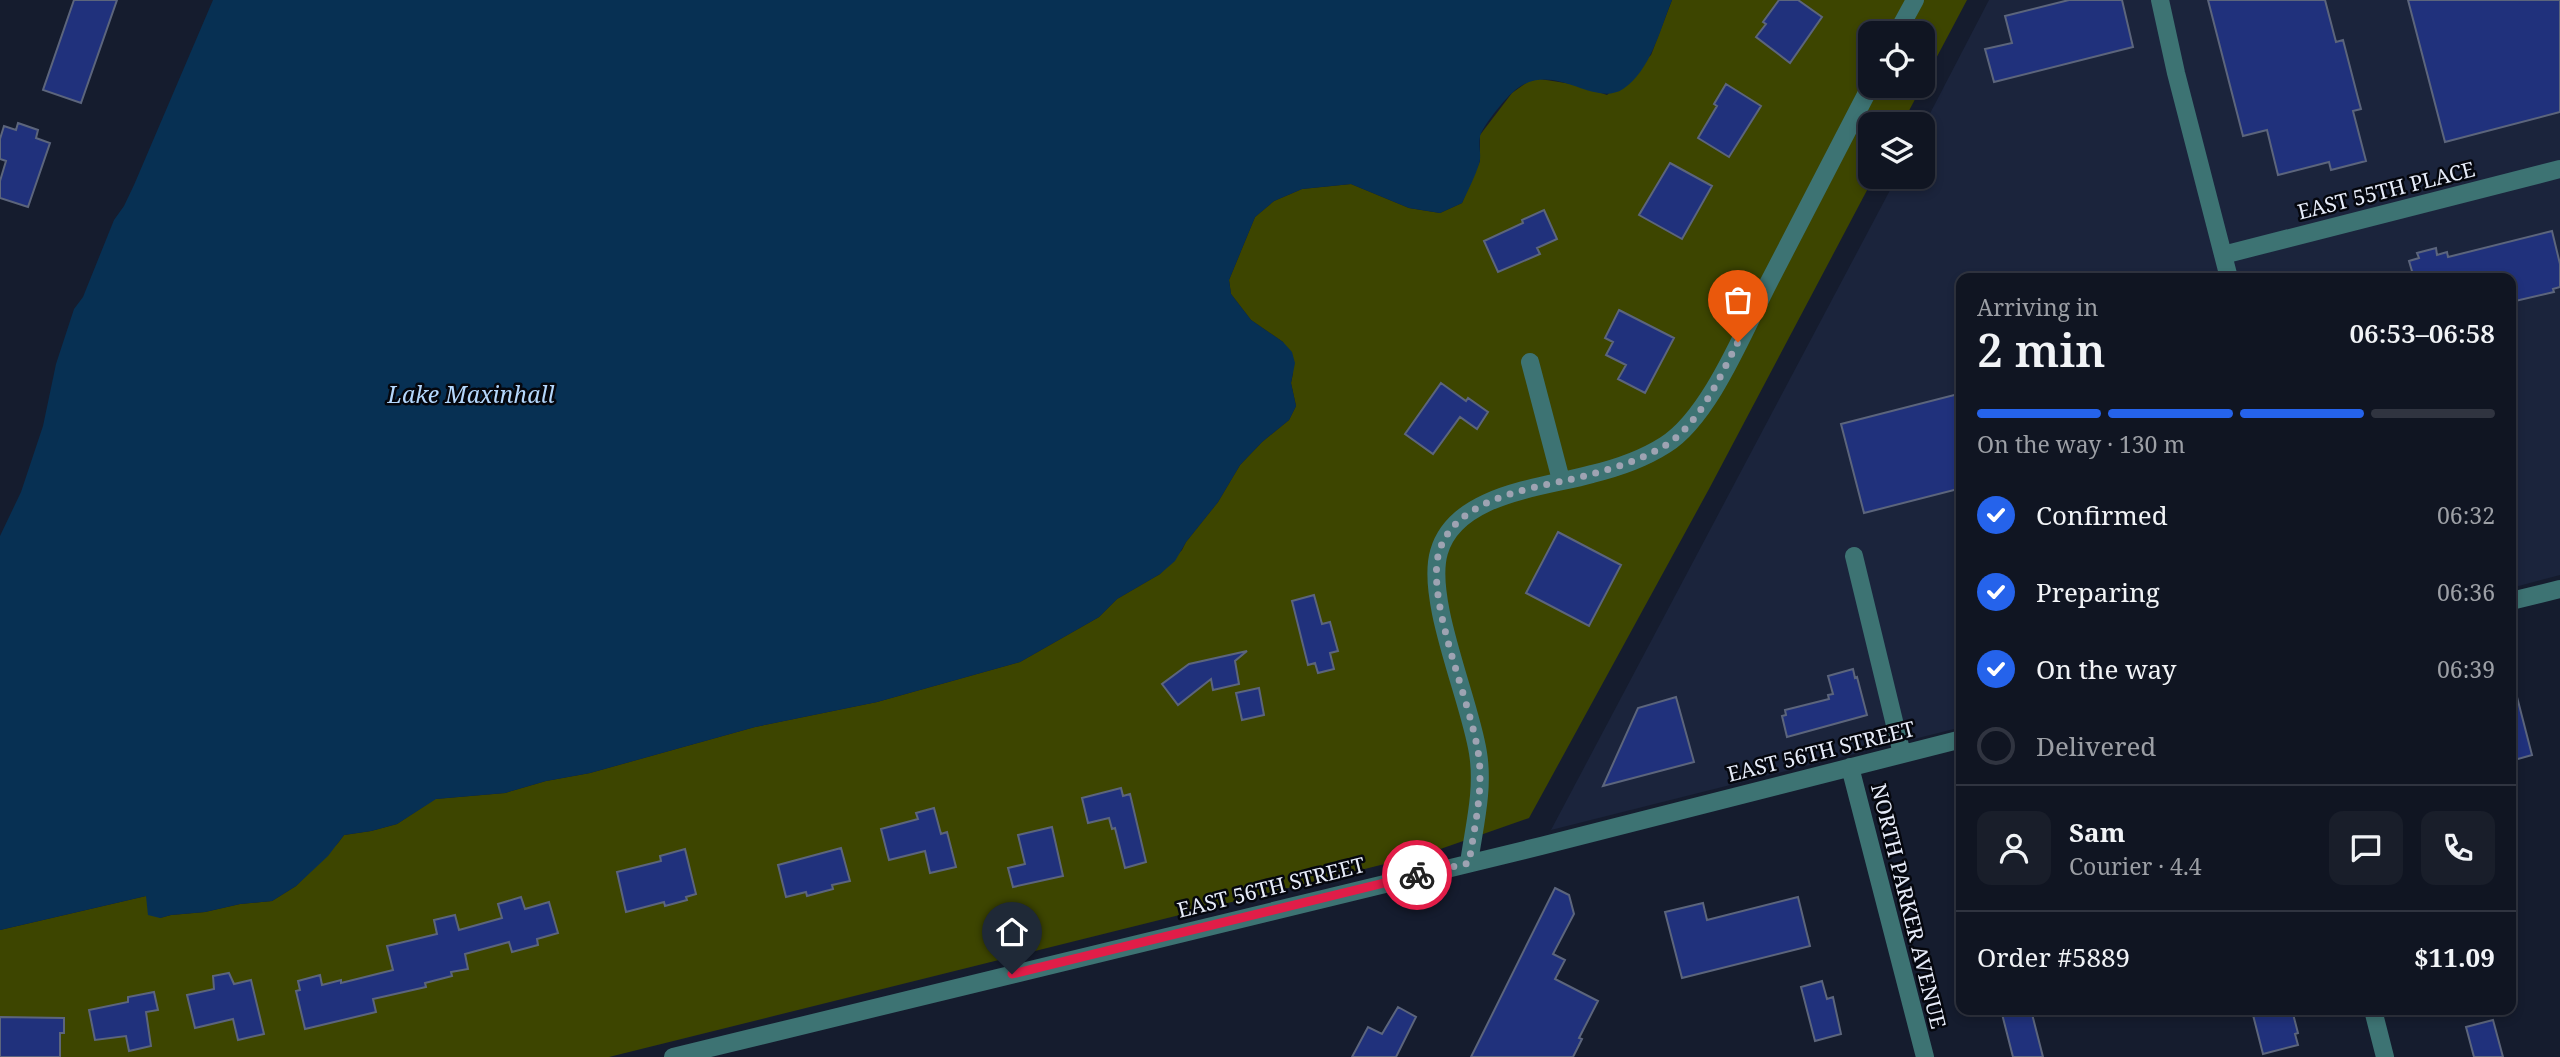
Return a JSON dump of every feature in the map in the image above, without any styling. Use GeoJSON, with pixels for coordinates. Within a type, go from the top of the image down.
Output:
{"type":"FeatureCollection","features":[{"type":"Feature","properties":{"kind":"street"},"geometry":{"type":"LineString","coordinates":[[1903,21],[1914,0]]}},
{"type":"Feature","properties":{"kind":"street"},"geometry":{"type":"LineString","coordinates":[[2160,0],[2228,273]]}},
{"type":"Feature","properties":{"kind":"street"},"geometry":{"type":"LineString","coordinates":[[1469,863],[1480,772],[1477,744],[1439,599],[1437,582],[1439,553],[1451,529],[1472,511],[1499,498],[1560,480],[1589,475],[1650,454],[1680,435],[1716,385],[1864,98]]}},
{"type":"Feature","properties":{"kind":"street","name":"EAST 55TH PLACE"},"geometry":{"type":"LineString","coordinates":[[2223,255],[2560,169]]}},
{"type":"Feature","properties":{"kind":"street"},"geometry":{"type":"LineString","coordinates":[[1530,362],[1560,480]]}},
{"type":"Feature","properties":{"kind":"street","name":"NORTH PARKER AVENUE"},"geometry":{"type":"LineString","coordinates":[[1854,556],[1902,754]]}},
{"type":"Feature","properties":{"kind":"street"},"geometry":{"type":"LineString","coordinates":[[2516,600],[2560,589]]}},
{"type":"Feature","properties":{"kind":"street","name":"EAST 56TH STREET"},"geometry":{"type":"LineString","coordinates":[[673,1057],[1469,863],[1956,740]]}},
{"type":"Feature","properties":{"kind":"street","name":"NORTH PARKER AVENUE"},"geometry":{"type":"LineString","coordinates":[[1850,767],[1925,1057]]}},
{"type":"Feature","properties":{"kind":"street"},"geometry":{"type":"LineString","coordinates":[[2374,1015],[2385,1057]]}},
{"type":"Feature","properties":{"kind":"shaded area"},"geometry":{"type":"Polygon","coordinates":[[[1989,0],[2560,0],[2560,575],[2516,587],[2516,273],[1956,273],[1956,729],[1551,830],[1891,189],[1935,189],[1935,112],[1931,112],[1989,0]]]}},
{"type":"Feature","properties":{"kind":"green space"},"geometry":{"type":"Polygon","coordinates":[[[1672,0],[1967,0],[1935,60],[1935,21],[1858,21],[1858,98],[1916,98],[1908,112],[1858,112],[1858,189],[1868,189],[1709,489],[1529,818],[1429,853],[609,1057],[0,1057],[0,930],[146,896],[160,918],[272,901],[296,886],[344,835],[397,824],[435,799],[505,793],[546,781],[590,773],[755,727],[877,702],[1020,662],[1099,617],[1117,599],[1160,574],[1218,502],[1240,465],[1289,420],[1296,406],[1291,383],[1293,373],[1283,342],[1251,320],[1231,294],[1229,280],[1255,217],[1274,201],[1302,189],[1351,184],[1409,208],[1440,213],[1462,203],[1480,161],[1480,135],[1512,93],[1529,81],[1540,79],[1578,85],[1607,95],[1651,55],[1672,0]]]}},
{"type":"Feature","properties":{"kind":"water","name":"Lake Maxinhall"},"geometry":{"type":"Polygon","coordinates":[[[213,0],[1672,0],[1648,60],[1633,81],[1623,89],[1598,93],[1556,81],[1541,80],[1527,83],[1512,93],[1493,114],[1481,133],[1479,164],[1462,203],[1440,213],[1409,208],[1351,184],[1302,189],[1274,201],[1255,217],[1229,280],[1231,294],[1251,320],[1283,342],[1292,352],[1295,363],[1291,383],[1296,406],[1289,420],[1240,465],[1218,502],[1186,542],[1175,561],[1160,574],[1117,599],[1099,617],[1020,662],[877,702],[755,727],[590,773],[546,781],[505,793],[436,799],[397,824],[344,835],[328,856],[296,886],[272,901],[160,918],[148,915],[146,896],[0,930],[0,536],[21,492],[43,426],[56,364],[74,309],[83,297],[114,220],[134,185],[213,0]]]}},
{"type":"Feature","properties":{"kind":"building"},"geometry":{"type":"Polygon","coordinates":[[[74,0],[117,0],[81,103],[43,90],[74,0]]]}},
{"type":"Feature","properties":{"kind":"building"},"geometry":{"type":"Polygon","coordinates":[[[1779,0],[1798,0],[1822,17],[1790,63],[1756,37],[1779,0]]]}},
{"type":"Feature","properties":{"kind":"building"},"geometry":{"type":"Polygon","coordinates":[[[2069,0],[2122,0],[2133,47],[1994,82],[1985,49],[2012,43],[2005,16],[2069,0]]]}},
{"type":"Feature","properties":{"kind":"building"},"geometry":{"type":"Polygon","coordinates":[[[2208,0],[2325,0],[2336,42],[2343,40],[2361,109],[2353,111],[2366,161],[2331,170],[2329,162],[2278,175],[2267,130],[2243,136],[2208,0]]]}},
{"type":"Feature","properties":{"kind":"building"},"geometry":{"type":"Polygon","coordinates":[[[2408,0],[2560,0],[2560,112],[2445,142],[2408,0]]]}},
{"type":"Feature","properties":{"kind":"building"},"geometry":{"type":"Polygon","coordinates":[[[1726,84],[1761,106],[1729,157],[1698,138],[1717,106],[1714,104],[1726,84]]]}},
{"type":"Feature","properties":{"kind":"building"},"geometry":{"type":"Polygon","coordinates":[[[18,123],[38,130],[36,138],[50,143],[28,207],[0,198],[0,181],[6,161],[0,159],[0,139],[4,126],[16,130],[18,123]]]}},
{"type":"Feature","properties":{"kind":"building"},"geometry":{"type":"Polygon","coordinates":[[[1670,163],[1712,186],[1682,239],[1639,215],[1670,163]]]}},
{"type":"Feature","properties":{"kind":"building"},"geometry":{"type":"Polygon","coordinates":[[[1544,210],[1557,239],[1537,248],[1540,254],[1498,272],[1484,241],[1544,210]]]}},
{"type":"Feature","properties":{"kind":"building"},"geometry":{"type":"Polygon","coordinates":[[[2552,231],[2560,264],[2560,287],[2553,289],[2554,292],[2516,301],[2516,273],[2413,273],[2409,261],[2419,258],[2417,253],[2436,248],[2437,255],[2447,252],[2448,257],[2552,231]]]}},
{"type":"Feature","properties":{"kind":"building"},"geometry":{"type":"Polygon","coordinates":[[[1619,310],[1674,338],[1645,393],[1618,379],[1626,365],[1606,355],[1613,342],[1605,338],[1619,310]]]}},
{"type":"Feature","properties":{"kind":"building"},"geometry":{"type":"Polygon","coordinates":[[[1441,383],[1466,401],[1468,398],[1488,412],[1477,429],[1460,417],[1433,454],[1405,434],[1441,383]]]}},
{"type":"Feature","properties":{"kind":"building"},"geometry":{"type":"Polygon","coordinates":[[[1956,395],[1956,490],[1864,513],[1841,424],[1956,395]]]}},
{"type":"Feature","properties":{"kind":"building"},"geometry":{"type":"Polygon","coordinates":[[[1558,532],[1621,565],[1589,626],[1526,593],[1558,532]]]}},
{"type":"Feature","properties":{"kind":"building"},"geometry":{"type":"Polygon","coordinates":[[[1314,595],[1322,624],[1330,622],[1338,651],[1330,653],[1334,669],[1318,673],[1315,663],[1308,665],[1292,601],[1314,595]]]}},
{"type":"Feature","properties":{"kind":"building"},"geometry":{"type":"Polygon","coordinates":[[[1247,651],[1235,661],[1239,684],[1213,690],[1211,679],[1178,705],[1162,684],[1189,664],[1247,651]]]}},
{"type":"Feature","properties":{"kind":"building"},"geometry":{"type":"Polygon","coordinates":[[[1853,669],[1867,715],[1787,737],[1782,716],[1786,715],[1785,710],[1829,699],[1828,695],[1833,694],[1828,676],[1853,669]]]}},
{"type":"Feature","properties":{"kind":"building"},"geometry":{"type":"Polygon","coordinates":[[[1259,688],[1264,715],[1242,720],[1236,693],[1259,688]]]}},
{"type":"Feature","properties":{"kind":"building"},"geometry":{"type":"Polygon","coordinates":[[[1676,697],[1694,762],[1603,786],[1638,708],[1676,697]]]}},
{"type":"Feature","properties":{"kind":"building"},"geometry":{"type":"Polygon","coordinates":[[[2516,697],[2532,755],[2516,760],[2516,697]]]}},
{"type":"Feature","properties":{"kind":"building"},"geometry":{"type":"Polygon","coordinates":[[[1121,788],[1123,796],[1130,794],[1146,862],[1125,868],[1115,828],[1112,829],[1109,818],[1088,823],[1082,798],[1121,788]]]}},
{"type":"Feature","properties":{"kind":"building"},"geometry":{"type":"Polygon","coordinates":[[[934,808],[941,834],[947,832],[956,867],[930,873],[925,851],[889,860],[881,829],[918,819],[916,813],[934,808]]]}},
{"type":"Feature","properties":{"kind":"building"},"geometry":{"type":"Polygon","coordinates":[[[1052,827],[1063,876],[1013,887],[1008,868],[1025,864],[1018,835],[1052,827]]]}},
{"type":"Feature","properties":{"kind":"building"},"geometry":{"type":"Polygon","coordinates":[[[841,848],[850,881],[832,885],[833,889],[807,896],[806,892],[786,897],[778,865],[841,848]]]}},
{"type":"Feature","properties":{"kind":"building"},"geometry":{"type":"Polygon","coordinates":[[[685,849],[696,894],[686,897],[687,900],[665,906],[664,902],[626,912],[617,872],[661,861],[660,856],[685,849]]]}},
{"type":"Feature","properties":{"kind":"building"},"geometry":{"type":"Polygon","coordinates":[[[1555,888],[1569,895],[1574,914],[1553,954],[1565,960],[1555,979],[1598,1001],[1579,1038],[1582,1039],[1573,1057],[1471,1057],[1555,888]]]}},
{"type":"Feature","properties":{"kind":"building"},"geometry":{"type":"Polygon","coordinates":[[[521,897],[525,909],[549,902],[558,933],[537,939],[538,945],[512,952],[509,942],[465,954],[468,969],[451,972],[452,976],[425,983],[426,987],[373,999],[376,1012],[305,1029],[296,991],[300,990],[298,981],[320,975],[322,985],[341,980],[341,983],[393,970],[387,946],[437,934],[434,920],[455,915],[459,930],[502,918],[498,904],[521,897]]]}},
{"type":"Feature","properties":{"kind":"building"},"geometry":{"type":"Polygon","coordinates":[[[1798,897],[1810,946],[1682,978],[1665,912],[1703,903],[1707,920],[1798,897]]]}},
{"type":"Feature","properties":{"kind":"building"},"geometry":{"type":"Polygon","coordinates":[[[229,973],[234,984],[251,980],[264,1034],[238,1040],[233,1019],[195,1028],[187,995],[214,989],[213,976],[229,973]]]}},
{"type":"Feature","properties":{"kind":"building"},"geometry":{"type":"Polygon","coordinates":[[[1822,981],[1827,999],[1833,997],[1841,1034],[1815,1041],[1801,987],[1822,981]]]}},
{"type":"Feature","properties":{"kind":"building"},"geometry":{"type":"Polygon","coordinates":[[[154,992],[158,1010],[146,1012],[151,1046],[129,1051],[126,1036],[95,1040],[89,1010],[128,1002],[128,997],[154,992]]]}},
{"type":"Feature","properties":{"kind":"building"},"geometry":{"type":"Polygon","coordinates":[[[1398,1007],[1416,1017],[1396,1057],[1352,1057],[1368,1027],[1382,1034],[1398,1007]]]}},
{"type":"Feature","properties":{"kind":"building"},"geometry":{"type":"Polygon","coordinates":[[[2002,1015],[2032,1015],[2043,1057],[2013,1057],[2002,1015]]]}},
{"type":"Feature","properties":{"kind":"building"},"geometry":{"type":"Polygon","coordinates":[[[2253,1015],[2293,1015],[2298,1045],[2263,1054],[2253,1015]]]}},
{"type":"Feature","properties":{"kind":"building"},"geometry":{"type":"Polygon","coordinates":[[[0,1017],[64,1018],[64,1033],[60,1033],[60,1057],[0,1057],[0,1017]]]}},
{"type":"Feature","properties":{"kind":"building"},"geometry":{"type":"Polygon","coordinates":[[[2493,1020],[2503,1057],[2474,1057],[2466,1027],[2493,1020]]]}},
{"type":"Feature","properties":{"kind":"way so far"},"geometry":{"type":"LineString","coordinates":[[1417,875],[1469,863],[1480,785],[1477,744],[1439,599],[1437,567],[1445,538],[1462,518],[1499,498],[1617,467],[1666,445],[1680,435],[1703,405],[1738,342]]}},
{"type":"Feature","properties":{"kind":"route"},"geometry":{"type":"LineString","coordinates":[[1012,974],[1417,875]]}}]}
